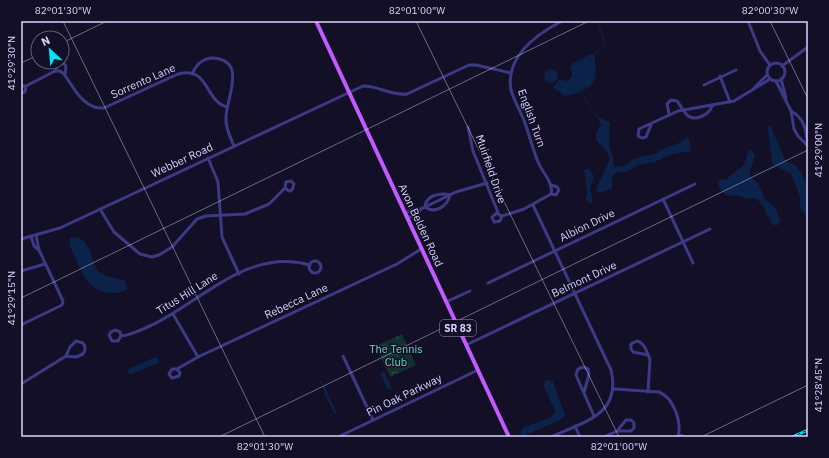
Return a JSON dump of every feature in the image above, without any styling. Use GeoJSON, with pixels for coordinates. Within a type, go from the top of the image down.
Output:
{"type":"FeatureCollection","features":[{"type":"Feature","properties":{"kind":"main road","name":"Avon Belden Road"},"geometry":{"type":"LineString","coordinates":[[316,21],[509,437]]}},
{"type":"Feature","properties":{"kind":"street"},"geometry":{"type":"LineString","coordinates":[[511,72],[517,59],[529,44],[547,29],[562,21]]}},
{"type":"Feature","properties":{"kind":"street"},"geometry":{"type":"LineString","coordinates":[[748,21],[760,51],[770,65]]}},
{"type":"Feature","properties":{"kind":"street"},"geometry":{"type":"LineString","coordinates":[[782,66],[808,47]]}},
{"type":"Feature","properties":{"kind":"street"},"geometry":{"type":"LineString","coordinates":[[192,74],[198,64],[207,59],[217,59],[226,63],[232,72],[234,81],[227,107],[226,126],[234,146]]}},
{"type":"Feature","properties":{"kind":"street","name":"Sorrento Lane"},"geometry":{"type":"LineString","coordinates":[[56,71],[57,64],[63,63],[66,66],[65,75]]}},
{"type":"Feature","properties":{"kind":"street"},"geometry":{"type":"LineString","coordinates":[[651,125],[646,137],[642,138],[638,136],[639,129],[651,125],[669,114],[730,102],[743,97],[767,75],[767,70],[770,65],[775,63],[782,66]]}},
{"type":"Feature","properties":{"kind":"street","name":"Webber Road"},"geometry":{"type":"LineString","coordinates":[[21,238],[60,228],[363,86],[372,86],[399,95],[407,94],[469,65],[511,72]]}},
{"type":"Feature","properties":{"kind":"street"},"geometry":{"type":"LineString","coordinates":[[782,66],[784,74],[781,79],[782,89]]}},
{"type":"Feature","properties":{"kind":"street"},"geometry":{"type":"LineString","coordinates":[[704,85],[720,76],[736,70]]}},
{"type":"Feature","properties":{"kind":"street","name":"Sorrento Lane"},"geometry":{"type":"LineString","coordinates":[[21,86],[26,86],[56,71],[61,72],[65,75],[85,102],[92,106],[101,108],[110,106],[178,74],[192,74],[204,81],[216,102],[227,107]]}},
{"type":"Feature","properties":{"kind":"street","name":"English Turn"},"geometry":{"type":"LineString","coordinates":[[511,72],[513,96],[522,114],[538,164],[551,186]]}},
{"type":"Feature","properties":{"kind":"street"},"geometry":{"type":"LineString","coordinates":[[767,75],[770,79],[776,81],[782,89],[791,111],[794,129],[798,136],[808,146]]}},
{"type":"Feature","properties":{"kind":"street"},"geometry":{"type":"LineString","coordinates":[[720,76],[730,102]]}},
{"type":"Feature","properties":{"kind":"street"},"geometry":{"type":"LineString","coordinates":[[760,83],[770,79]]}},
{"type":"Feature","properties":{"kind":"street"},"geometry":{"type":"LineString","coordinates":[[776,81],[781,79]]}},
{"type":"Feature","properties":{"kind":"street","name":"Sorrento Lane"},"geometry":{"type":"LineString","coordinates":[[21,93],[25,92],[26,86]]}},
{"type":"Feature","properties":{"kind":"street"},"geometry":{"type":"LineString","coordinates":[[669,114],[667,104],[671,100],[677,101],[690,117],[698,117],[708,113],[712,106]]}},
{"type":"Feature","properties":{"kind":"street"},"geometry":{"type":"LineString","coordinates":[[791,111],[796,114],[806,129],[808,146]]}},
{"type":"Feature","properties":{"kind":"street","name":"Muirfield Drive"},"geometry":{"type":"LineString","coordinates":[[468,128],[473,151],[499,215],[533,205]]}},
{"type":"Feature","properties":{"kind":"street"},"geometry":{"type":"LineString","coordinates":[[208,158],[217,180],[222,237],[239,274]]}},
{"type":"Feature","properties":{"kind":"street"},"geometry":{"type":"LineString","coordinates":[[423,208],[450,195],[487,183]]}},
{"type":"Feature","properties":{"kind":"street","name":"Albion Drive"},"geometry":{"type":"LineString","coordinates":[[488,282],[695,184]]}},
{"type":"Feature","properties":{"kind":"street"},"geometry":{"type":"LineString","coordinates":[[551,194],[551,186],[557,187],[559,190],[556,195],[551,194],[533,205],[611,370],[614,389],[608,405],[594,416],[551,437]]}},
{"type":"Feature","properties":{"kind":"street"},"geometry":{"type":"LineString","coordinates":[[100,209],[114,232],[137,252],[149,257],[159,255],[172,247],[198,219],[206,216],[245,214],[254,211],[273,201],[285,188]]}},
{"type":"Feature","properties":{"kind":"street"},"geometry":{"type":"LineString","coordinates":[[407,218],[417,214],[423,208],[428,198],[434,195],[450,195]]}},
{"type":"Feature","properties":{"kind":"street"},"geometry":{"type":"LineString","coordinates":[[405,213],[415,209],[423,208],[434,210],[441,208],[449,201],[450,195]]}},
{"type":"Feature","properties":{"kind":"street"},"geometry":{"type":"LineString","coordinates":[[663,199],[693,263]]}},
{"type":"Feature","properties":{"kind":"street","name":"Belmont Drive"},"geometry":{"type":"LineString","coordinates":[[466,345],[710,229]]}},
{"type":"Feature","properties":{"kind":"street"},"geometry":{"type":"LineString","coordinates":[[21,325],[62,305],[62,301],[39,250],[36,235]]}},
{"type":"Feature","properties":{"kind":"street"},"geometry":{"type":"LineString","coordinates":[[31,236],[34,246],[39,250]]}},
{"type":"Feature","properties":{"kind":"street","name":"Rebecca Lane"},"geometry":{"type":"LineString","coordinates":[[177,369],[198,357],[397,264],[421,249]]}},
{"type":"Feature","properties":{"kind":"street","name":"Titus Hill Lane"},"geometry":{"type":"LineString","coordinates":[[121,336],[138,331],[174,314],[212,286],[271,261],[290,260],[310,265]]}},
{"type":"Feature","properties":{"kind":"street"},"geometry":{"type":"LineString","coordinates":[[21,271],[45,264]]}},
{"type":"Feature","properties":{"kind":"street"},"geometry":{"type":"LineString","coordinates":[[446,302],[470,291]]}},
{"type":"Feature","properties":{"kind":"street"},"geometry":{"type":"LineString","coordinates":[[174,314],[198,357]]}},
{"type":"Feature","properties":{"kind":"street"},"geometry":{"type":"LineString","coordinates":[[21,384],[66,356],[70,347],[76,341],[83,343],[85,346],[86,349],[83,354],[76,357],[66,356]]}},
{"type":"Feature","properties":{"kind":"street"},"geometry":{"type":"LineString","coordinates":[[648,355],[633,352],[631,344],[635,341],[641,342],[648,355],[650,368],[648,392]]}},
{"type":"Feature","properties":{"kind":"street"},"geometry":{"type":"LineString","coordinates":[[343,356],[373,420]]}},
{"type":"Feature","properties":{"kind":"street"},"geometry":{"type":"LineString","coordinates":[[584,393],[589,374],[588,369],[583,367],[578,369],[576,373],[584,393],[594,416]]}},
{"type":"Feature","properties":{"kind":"street","name":"Pin Oak Parkway"},"geometry":{"type":"LineString","coordinates":[[338,437],[478,370]]}},
{"type":"Feature","properties":{"kind":"street"},"geometry":{"type":"LineString","coordinates":[[614,389],[659,392],[668,398],[679,422],[678,436],[686,437]]}},
{"type":"Feature","properties":{"kind":"street"},"geometry":{"type":"LineString","coordinates":[[604,437],[617,431],[631,431],[634,428],[634,423],[631,420],[626,420],[617,431]]}},
{"type":"Feature","properties":{"kind":"street"},"geometry":{"type":"LineString","coordinates":[[575,426],[580,437]]}},
{"type":"Feature","properties":{"kind":"green space","name":"The Tennis Club"},"geometry":{"type":"Polygon","coordinates":[[[402,334],[416,365],[390,377],[376,346],[402,334]]]}},
{"type":"Feature","properties":{"kind":"water"},"geometry":{"type":"Polygon","coordinates":[[[591,54],[595,55],[595,78],[591,85],[578,93],[565,96],[553,87],[560,79],[567,81],[572,77],[570,67],[572,64],[591,54]]]}},
{"type":"Feature","properties":{"kind":"water"},"geometry":{"type":"Polygon","coordinates":[[[548,69],[554,69],[558,73],[558,79],[554,83],[548,83],[544,79],[544,73],[548,69]]]}},
{"type":"Feature","properties":{"kind":"water"},"geometry":{"type":"Polygon","coordinates":[[[597,117],[610,122],[609,146],[615,167],[624,166],[635,158],[655,154],[665,148],[679,143],[687,137],[689,138],[691,151],[669,155],[655,162],[639,165],[626,172],[617,172],[612,176],[612,188],[599,193],[596,191],[597,187],[610,159],[605,149],[596,140],[596,133],[601,125],[597,117]]]}},
{"type":"Feature","properties":{"kind":"water"},"geometry":{"type":"Polygon","coordinates":[[[770,124],[785,160],[795,165],[804,178],[807,191],[808,220],[800,207],[800,196],[791,174],[772,164],[768,127],[770,124]]]}},
{"type":"Feature","properties":{"kind":"water"},"geometry":{"type":"Polygon","coordinates":[[[751,149],[755,156],[749,175],[758,183],[765,199],[777,210],[780,220],[777,226],[772,224],[763,206],[756,198],[746,199],[737,195],[728,196],[720,190],[718,180],[727,179],[740,168],[745,162],[748,151],[751,149]]]}},
{"type":"Feature","properties":{"kind":"water"},"geometry":{"type":"Polygon","coordinates":[[[585,169],[589,169],[594,176],[590,189],[593,202],[590,204],[586,200],[587,191],[585,169]]]}},
{"type":"Feature","properties":{"kind":"water"},"geometry":{"type":"Polygon","coordinates":[[[77,237],[82,240],[86,244],[98,271],[104,275],[125,281],[127,289],[116,293],[111,293],[102,292],[92,286],[84,276],[72,252],[70,238],[77,237]]]}},
{"type":"Feature","properties":{"kind":"water"},"geometry":{"type":"Polygon","coordinates":[[[155,357],[159,360],[158,363],[129,375],[127,371],[129,369],[155,357]]]}},
{"type":"Feature","properties":{"kind":"water"},"geometry":{"type":"Polygon","coordinates":[[[382,372],[385,373],[393,390],[387,388],[380,374],[382,372]]]}},
{"type":"Feature","properties":{"kind":"water"},"geometry":{"type":"Polygon","coordinates":[[[319,378],[325,387],[338,416],[332,409],[319,378]]]}},
{"type":"Feature","properties":{"kind":"water"},"geometry":{"type":"Polygon","coordinates":[[[545,380],[553,382],[565,415],[562,419],[522,436],[520,432],[523,428],[551,417],[556,412],[544,387],[545,380]]]}},
{"type":"Feature","properties":{"kind":"waterway"},"geometry":{"type":"LineString","coordinates":[[595,54],[606,44],[597,21]]}},
{"type":"Feature","properties":{"kind":"waterway"},"geometry":{"type":"LineString","coordinates":[[580,91],[597,117]]}},
{"type":"Feature","properties":{"kind":"waterway"},"geometry":{"type":"LineString","coordinates":[[749,174],[760,173],[775,167]]}},
{"type":"Feature","properties":{"kind":"railway"},"geometry":{"type":"LineString","coordinates":[[792,437],[808,430]]}}]}
